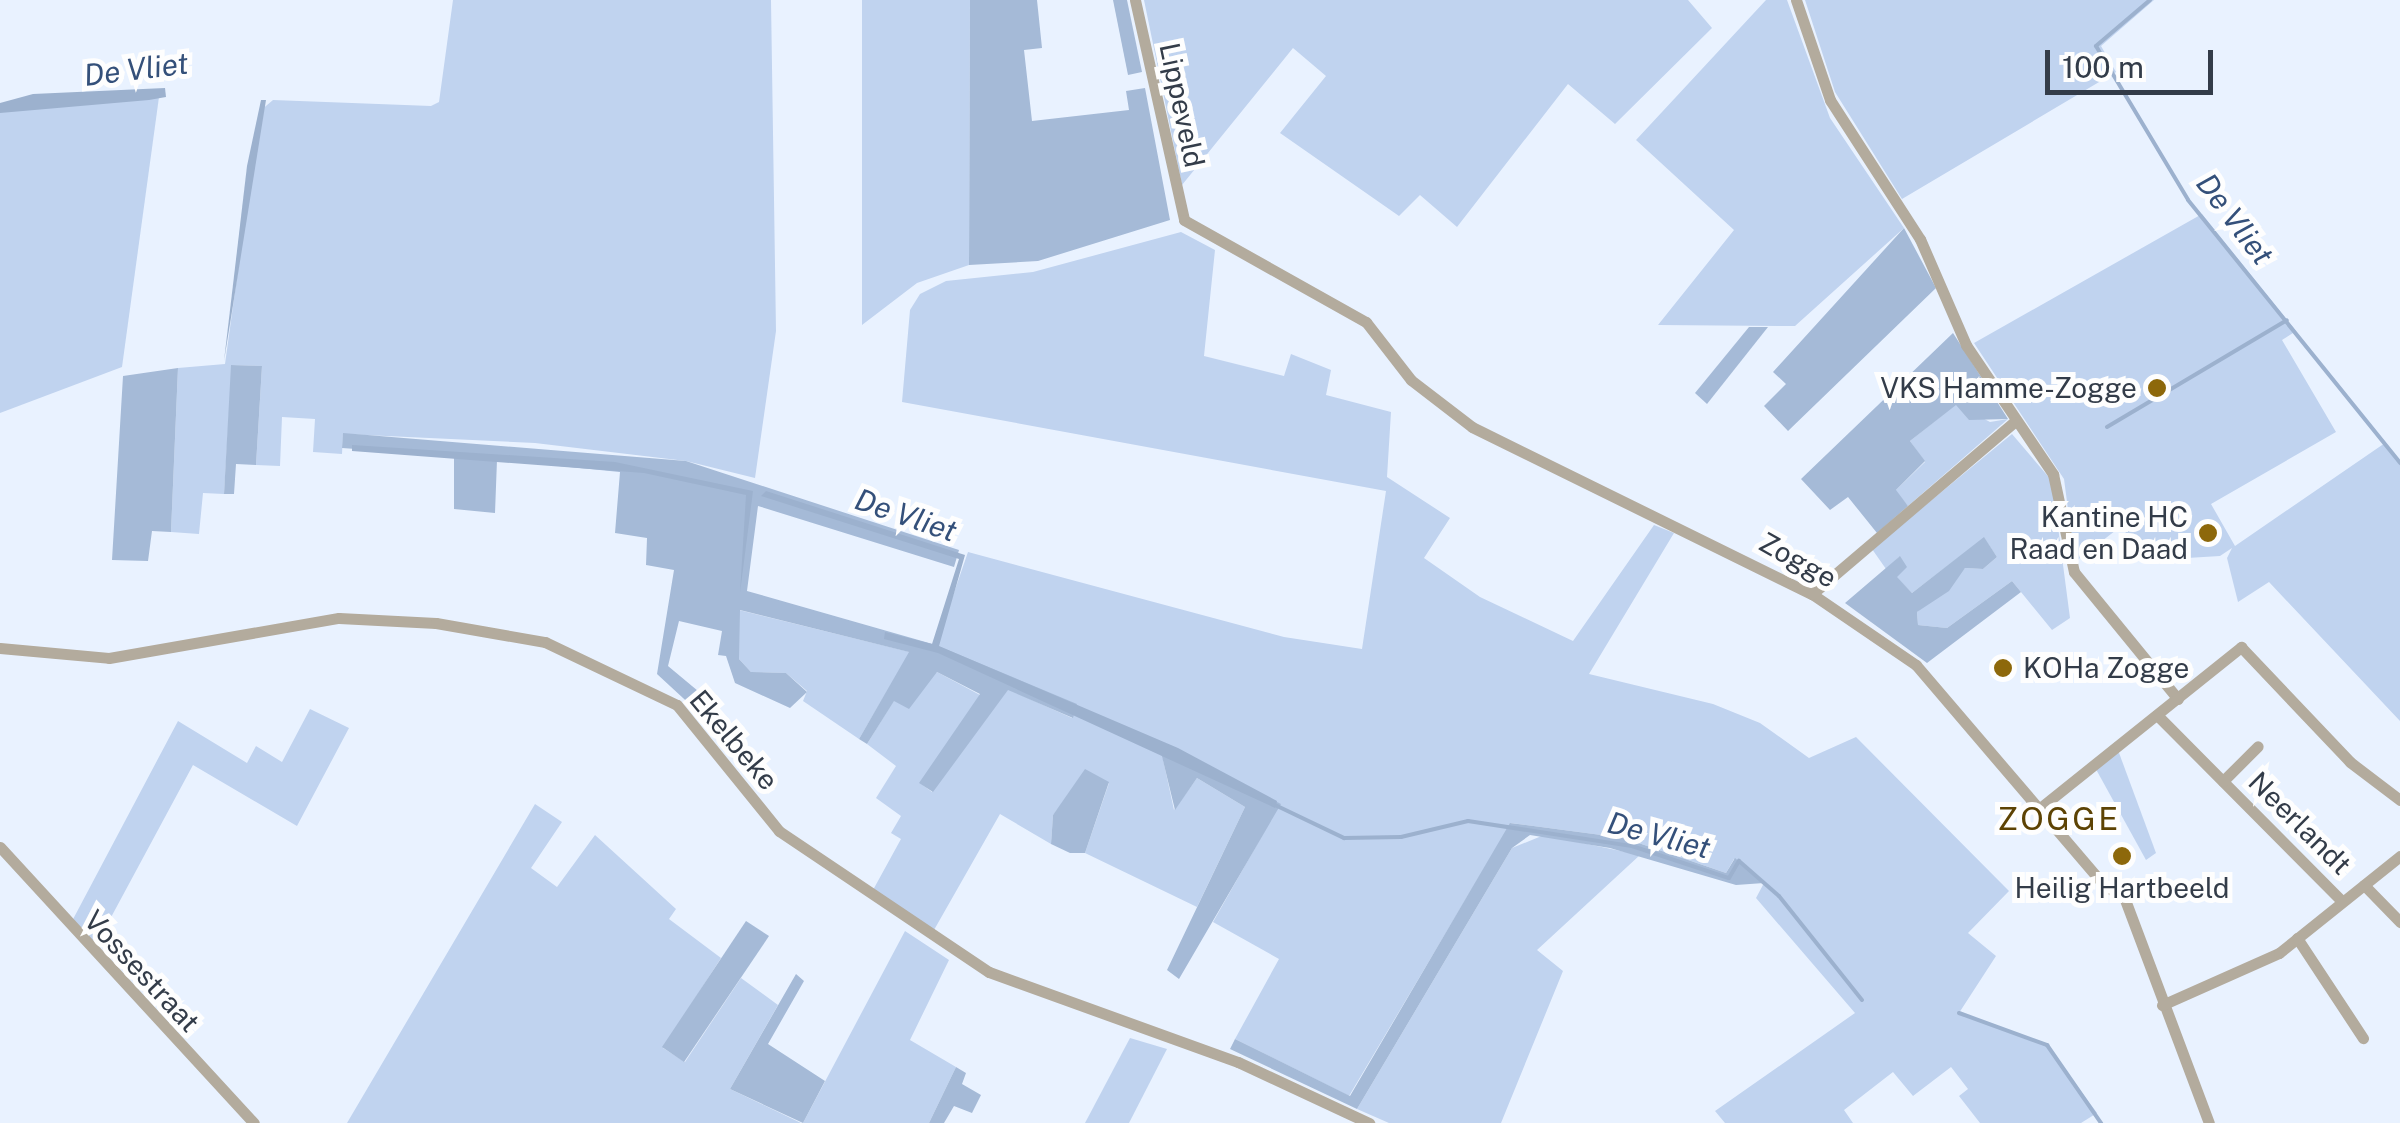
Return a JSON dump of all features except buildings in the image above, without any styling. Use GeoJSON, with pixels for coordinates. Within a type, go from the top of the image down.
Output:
{"type":"FeatureCollection","features":[{"type":"Feature","properties":{"kind":"street","name":"Lippeveld"},"geometry":{"type":"LineString","coordinates":[[1135,0],[1184,220]]}},
{"type":"Feature","properties":{"kind":"street"},"geometry":{"type":"LineString","coordinates":[[1796,0],[1830,100],[1920,239],[1966,346],[2056,482],[2072,566],[2178,699]]}},
{"type":"Feature","properties":{"kind":"street","name":"Zogge"},"geometry":{"type":"LineString","coordinates":[[1184,220],[1366,322],[1411,380],[1472,428],[1812,594],[1916,666],[2105,886],[2124,897],[2209,1123]]}},
{"type":"Feature","properties":{"kind":"street"},"geometry":{"type":"LineString","coordinates":[[1812,594],[2014,422]]}},
{"type":"Feature","properties":{"kind":"street","name":"Ekelbeke"},"geometry":{"type":"LineString","coordinates":[[0,648],[109,658],[376,618],[545,642],[677,705],[780,831],[988,972],[1238,1062],[1369,1123]]}},
{"type":"Feature","properties":{"kind":"street"},"geometry":{"type":"LineString","coordinates":[[2040,808],[2242,648],[2350,762],[2400,800]]}},
{"type":"Feature","properties":{"kind":"street","name":"Neerlandt"},"geometry":{"type":"LineString","coordinates":[[2158,715],[2342,901]]}},
{"type":"Feature","properties":{"kind":"street","name":"Neerlandt"},"geometry":{"type":"LineString","coordinates":[[2223,782],[2258,746]]}},
{"type":"Feature","properties":{"kind":"street","name":"Vossestraat"},"geometry":{"type":"LineString","coordinates":[[0,847],[254,1123]]}},
{"type":"Feature","properties":{"kind":"street","name":"Neerlandt"},"geometry":{"type":"LineString","coordinates":[[2162,1005],[2248,972],[2400,856]]}},
{"type":"Feature","properties":{"kind":"street","name":"Neerlandt"},"geometry":{"type":"LineString","coordinates":[[2364,885],[2400,922]]}},
{"type":"Feature","properties":{"kind":"street"},"geometry":{"type":"LineString","coordinates":[[2297,938],[2363,1038]]}},
{"type":"Feature","properties":{"kind":"shaded area"},"geometry":{"type":"Polygon","coordinates":[[[453,0],[771,0],[776,331],[755,478],[686,461],[535,443],[343,434],[342,454],[313,452],[315,419],[282,417],[280,466],[256,465],[262,366],[232,365],[224,494],[203,493],[199,534],[171,532],[178,368],[225,364],[260,111],[273,100],[431,106],[439,102],[453,0]]]}},
{"type":"Feature","properties":{"kind":"shaded area"},"geometry":{"type":"Polygon","coordinates":[[[862,0],[970,0],[969,265],[917,283],[862,325],[862,0]]]}},
{"type":"Feature","properties":{"kind":"shaded area"},"geometry":{"type":"Polygon","coordinates":[[[970,0],[1037,0],[1042,48],[1024,50],[1032,121],[1129,110],[1126,91],[1145,88],[1170,220],[1038,261],[969,265],[970,0]]]}},
{"type":"Feature","properties":{"kind":"shaded area"},"geometry":{"type":"Polygon","coordinates":[[[1113,0],[1127,0],[1142,72],[1128,75],[1113,0]]]}},
{"type":"Feature","properties":{"kind":"shaded area"},"geometry":{"type":"Polygon","coordinates":[[[1144,0],[1688,0],[1712,28],[1615,124],[1568,84],[1457,227],[1420,195],[1399,216],[1280,133],[1326,76],[1293,48],[1182,185],[1144,0]]]}},
{"type":"Feature","properties":{"kind":"shaded area"},"geometry":{"type":"Polygon","coordinates":[[[1766,0],[1787,0],[1830,118],[1904,228],[1795,326],[1658,325],[1734,230],[1636,140],[1766,0]]]}},
{"type":"Feature","properties":{"kind":"shaded area"},"geometry":{"type":"Polygon","coordinates":[[[1805,0],[2154,0],[2101,46],[2116,72],[1902,199],[1835,92],[1805,0]]]}},
{"type":"Feature","properties":{"kind":"shaded area"},"geometry":{"type":"Polygon","coordinates":[[[165,88],[166,97],[149,100],[0,113],[0,103],[33,94],[165,88]]]}},
{"type":"Feature","properties":{"kind":"shaded area"},"geometry":{"type":"Polygon","coordinates":[[[159,97],[122,367],[0,413],[0,109],[159,97]]]}},
{"type":"Feature","properties":{"kind":"shaded area"},"geometry":{"type":"Polygon","coordinates":[[[261,100],[266,100],[224,361],[247,166],[261,100]]]}},
{"type":"Feature","properties":{"kind":"shaded area","name":"VKS Hamme-Zogge"},"geometry":{"type":"Polygon","coordinates":[[[2202,214],[2296,331],[2282,340],[2336,432],[2211,504],[2235,546],[2385,443],[2400,463],[2400,721],[2269,582],[2238,602],[2227,558],[2232,548],[2220,556],[2154,560],[2120,527],[2075,562],[2064,479],[1974,343],[2202,214]]]}},
{"type":"Feature","properties":{"kind":"shaded area"},"geometry":{"type":"Polygon","coordinates":[[[1904,228],[1936,288],[1788,431],[1764,406],[1786,384],[1773,372],[1904,228]]]}},
{"type":"Feature","properties":{"kind":"shaded area"},"geometry":{"type":"Polygon","coordinates":[[[1181,232],[1215,250],[1204,356],[1284,376],[1291,354],[1331,370],[1326,395],[1391,412],[1387,477],[1450,518],[1424,558],[1480,597],[1573,641],[1654,525],[1674,533],[1589,674],[1713,704],[1760,723],[1809,758],[1856,737],[2009,891],[1968,933],[1996,956],[1959,1013],[2047,1045],[2097,1113],[2081,1123],[1980,1123],[1959,1096],[1968,1089],[1951,1067],[1913,1096],[1893,1072],[1844,1110],[1853,1123],[1725,1123],[1715,1111],[1855,1013],[1756,898],[1764,883],[1734,859],[1726,873],[1624,838],[1511,823],[1349,1096],[1235,1039],[1279,959],[1213,922],[1280,804],[1159,741],[1174,810],[1197,778],[1245,807],[1197,907],[1085,853],[1109,783],[1063,803],[1053,815],[1051,844],[1000,814],[934,930],[873,890],[901,839],[891,833],[901,816],[876,798],[896,766],[867,744],[894,700],[937,672],[980,695],[920,783],[932,792],[1008,689],[1072,718],[1077,705],[936,645],[968,552],[1284,637],[1362,649],[1386,491],[902,402],[910,310],[920,294],[946,281],[1033,272],[1181,232]]]}},
{"type":"Feature","properties":{"kind":"shaded area"},"geometry":{"type":"Polygon","coordinates":[[[1749,327],[1768,327],[1707,404],[1695,393],[1749,327]]]}},
{"type":"Feature","properties":{"kind":"shaded area"},"geometry":{"type":"Polygon","coordinates":[[[1953,333],[2008,419],[1969,420],[1956,405],[1910,441],[1925,461],[1896,490],[1908,506],[1877,533],[1848,497],[1830,510],[1801,479],[1953,333]]]}},
{"type":"Feature","properties":{"kind":"shaded area"},"geometry":{"type":"Polygon","coordinates":[[[231,365],[262,366],[256,465],[236,464],[234,494],[224,494],[231,365]]]}},
{"type":"Feature","properties":{"kind":"shaded area"},"geometry":{"type":"Polygon","coordinates":[[[178,368],[171,532],[152,531],[148,561],[112,560],[123,376],[178,368]]]}},
{"type":"Feature","properties":{"kind":"shaded area"},"geometry":{"type":"Polygon","coordinates":[[[1956,404],[1990,422],[2008,419],[1908,506],[1895,491],[1925,462],[1910,441],[1956,404]]]}},
{"type":"Feature","properties":{"kind":"shaded area"},"geometry":{"type":"Polygon","coordinates":[[[343,433],[686,461],[959,550],[954,567],[758,506],[747,591],[936,645],[1077,704],[1073,718],[1008,690],[933,792],[919,783],[980,694],[937,672],[909,709],[894,701],[867,744],[859,739],[909,652],[740,610],[739,659],[751,672],[786,673],[807,692],[790,708],[735,683],[726,656],[718,655],[722,631],[679,621],[668,666],[704,696],[696,710],[657,674],[674,570],[646,565],[647,538],[615,533],[620,472],[497,460],[495,513],[454,509],[454,456],[342,448],[343,433]]]}},
{"type":"Feature","properties":{"kind":"shaded area"},"geometry":{"type":"Polygon","coordinates":[[[2012,434],[2052,481],[2070,618],[2052,630],[2012,581],[1947,628],[1918,625],[1917,612],[1965,568],[1983,569],[1997,557],[1984,538],[1912,593],[1896,577],[1899,557],[1886,569],[1872,549],[2012,434]]]}},
{"type":"Feature","properties":{"kind":"shaded area"},"geometry":{"type":"Polygon","coordinates":[[[352,445],[615,462],[753,491],[740,593],[746,495],[644,473],[352,451],[352,445]]]}},
{"type":"Feature","properties":{"kind":"shaded area"},"geometry":{"type":"Polygon","coordinates":[[[766,491],[965,555],[939,646],[1178,748],[1277,801],[1275,808],[938,653],[884,639],[885,632],[932,644],[959,559],[761,496],[766,491]]]}},
{"type":"Feature","properties":{"kind":"shaded area"},"geometry":{"type":"Polygon","coordinates":[[[1984,537],[1997,557],[1983,569],[1965,568],[1949,591],[1917,612],[1918,625],[1947,628],[2012,581],[2021,592],[1927,663],[1845,603],[1900,556],[1907,567],[1897,577],[1912,593],[1984,537]]]}},
{"type":"Feature","properties":{"kind":"shaded area"},"geometry":{"type":"Polygon","coordinates":[[[739,610],[910,652],[859,739],[803,701],[807,691],[786,673],[751,672],[739,659],[739,610]]]}},
{"type":"Feature","properties":{"kind":"shaded area"},"geometry":{"type":"Polygon","coordinates":[[[310,709],[349,728],[297,826],[193,765],[95,947],[71,923],[178,721],[247,763],[256,746],[282,762],[310,709]]]}},
{"type":"Feature","properties":{"kind":"shaded area"},"geometry":{"type":"Polygon","coordinates":[[[1158,740],[1281,804],[1179,979],[1167,970],[1245,807],[1197,778],[1175,810],[1158,740]]]}},
{"type":"Feature","properties":{"kind":"shaded area"},"geometry":{"type":"Polygon","coordinates":[[[2115,742],[2156,853],[2146,860],[2092,762],[2115,742]]]}},
{"type":"Feature","properties":{"kind":"shaded area"},"geometry":{"type":"Polygon","coordinates":[[[1085,769],[1109,782],[1085,853],[1070,853],[1051,844],[1053,815],[1085,769]]]}},
{"type":"Feature","properties":{"kind":"shaded area"},"geometry":{"type":"Polygon","coordinates":[[[535,804],[562,822],[531,868],[557,887],[595,835],[676,909],[669,919],[721,958],[663,1048],[685,1062],[741,978],[778,1005],[730,1089],[801,1123],[347,1123],[535,804]]]}},
{"type":"Feature","properties":{"kind":"shaded area"},"geometry":{"type":"Polygon","coordinates":[[[1510,823],[1624,838],[1726,873],[1735,858],[1764,883],[1736,885],[1610,848],[1530,835],[1512,848],[1357,1109],[1230,1049],[1235,1039],[1350,1096],[1510,823]]]}},
{"type":"Feature","properties":{"kind":"shaded area"},"geometry":{"type":"Polygon","coordinates":[[[1544,835],[1640,855],[1537,950],[1563,971],[1501,1123],[1389,1123],[1357,1109],[1512,848],[1544,835]]]}},
{"type":"Feature","properties":{"kind":"shaded area"},"geometry":{"type":"Polygon","coordinates":[[[746,921],[769,936],[684,1062],[662,1047],[746,921]]]}},
{"type":"Feature","properties":{"kind":"shaded area"},"geometry":{"type":"Polygon","coordinates":[[[905,931],[949,960],[910,1040],[956,1067],[929,1123],[803,1123],[905,931]]]}},
{"type":"Feature","properties":{"kind":"shaded area"},"geometry":{"type":"Polygon","coordinates":[[[796,974],[804,981],[768,1044],[825,1081],[803,1123],[730,1089],[796,974]]]}},
{"type":"Feature","properties":{"kind":"shaded area"},"geometry":{"type":"Polygon","coordinates":[[[1130,1038],[1167,1049],[1129,1123],[1085,1123],[1130,1038]]]}},
{"type":"Feature","properties":{"kind":"shaded area"},"geometry":{"type":"Polygon","coordinates":[[[956,1067],[966,1073],[962,1084],[981,1095],[972,1113],[954,1106],[944,1123],[929,1123],[956,1067]]]}},
{"type":"Feature","properties":{"kind":"waterway","name":"De Vliet"},"geometry":{"type":"LineString","coordinates":[[2150,0],[2096,46],[2188,200],[2400,463]]}},
{"type":"Feature","properties":{"kind":"waterway"},"geometry":{"type":"LineString","coordinates":[[2107,427],[2287,320]]}},
{"type":"Feature","properties":{"kind":"waterway","name":"De Vliet"},"geometry":{"type":"LineString","coordinates":[[1273,804],[1344,838],[1401,837],[1468,821],[1632,846],[1729,878],[1739,861],[1779,896],[1862,1000]]}},
{"type":"Feature","properties":{"kind":"waterway","name":"De Vliet"},"geometry":{"type":"LineString","coordinates":[[1959,1013],[2047,1045],[2101,1123]]}},
{"type":"Feature","properties":{"kind":"place","name":"VKS Hamme-Zogge"},"geometry":{"type":"Point","coordinates":[2157,388]}},
{"type":"Feature","properties":{"kind":"place","name":"Kantine HC Raad en Daad"},"geometry":{"type":"Point","coordinates":[2208,533]}},
{"type":"Feature","properties":{"kind":"place","name":"KOHa Zogge"},"geometry":{"type":"Point","coordinates":[2003,668]}},
{"type":"Feature","properties":{"kind":"place","name":"Heilig Hartbeeld"},"geometry":{"type":"Point","coordinates":[2122,856]}},
{"type":"Feature","properties":{"kind":"district","name":"ZOGGE"},"geometry":{"type":"Point","coordinates":[2059,819]}}]}
